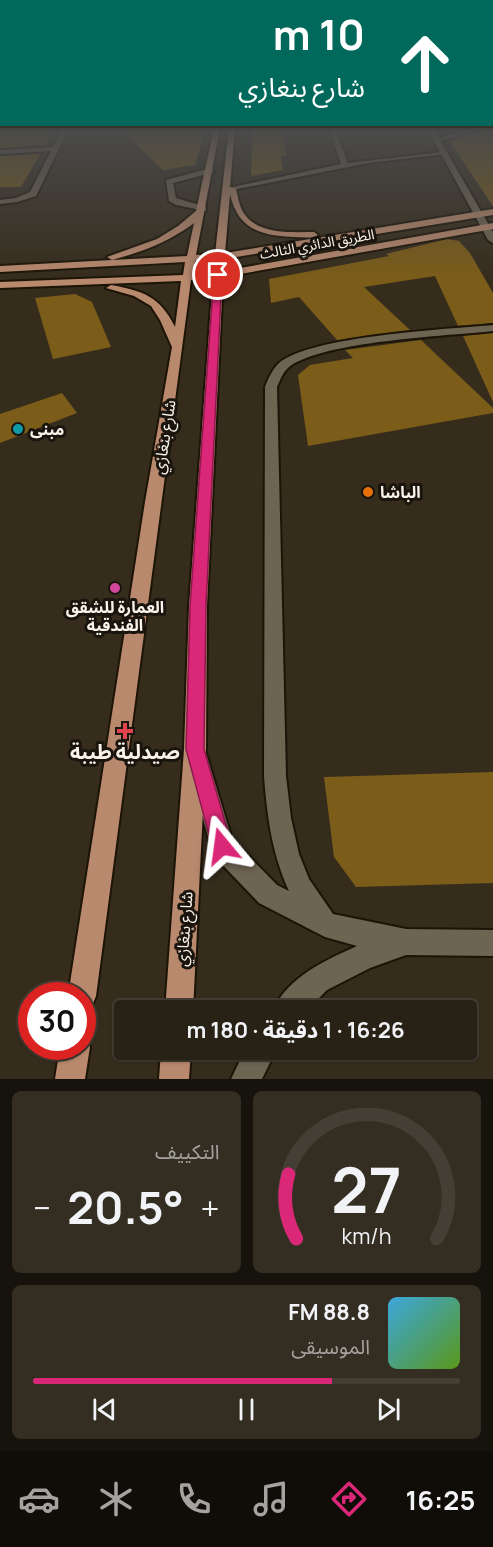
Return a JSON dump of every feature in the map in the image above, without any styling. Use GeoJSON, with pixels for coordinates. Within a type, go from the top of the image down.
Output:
{"type":"FeatureCollection","features":[{"type":"Feature","properties":{"kind":"main road","name":"شارع بنغازي"},"geometry":{"type":"LineString","coordinates":[[84,982],[189,268],[209,178]]}},
{"type":"Feature","properties":{"kind":"main road","name":"شارع بنغازي"},"geometry":{"type":"LineString","coordinates":[[180,1000],[195,749],[198,606],[218,275],[229,178]]}},
{"type":"Feature","properties":{"kind":"main road"},"geometry":{"type":"LineString","coordinates":[[230,184],[243,219],[257,227],[276,233],[345,236]]}},
{"type":"Feature","properties":{"kind":"main road"},"geometry":{"type":"LineString","coordinates":[[63,267],[121,255],[162,242],[188,225],[202,209]]}},
{"type":"Feature","properties":{"kind":"main road","name":"الطريق الدائري الثالث"},"geometry":{"type":"LineString","coordinates":[[0,285],[75,282],[189,268],[220,257],[493,212]]}},
{"type":"Feature","properties":{"kind":"main road","name":"الطريق الدائري الثالث"},"geometry":{"type":"LineString","coordinates":[[0,269],[189,268],[218,275],[490,227]]}},
{"type":"Feature","properties":{"kind":"main road"},"geometry":{"type":"LineString","coordinates":[[75,282],[128,291],[156,303],[178,349]]}},
{"type":"Feature","properties":{"kind":"main road"},"geometry":{"type":"LineString","coordinates":[[70,1079],[73,1060]]}},
{"type":"Feature","properties":{"kind":"main road"},"geometry":{"type":"LineString","coordinates":[[174,1079],[175,1060]]}},
{"type":"Feature","properties":{"kind":"street"},"geometry":{"type":"LineString","coordinates":[[0,202],[17,201],[33,195],[42,178]]}},
{"type":"Feature","properties":{"kind":"street"},"geometry":{"type":"LineString","coordinates":[[182,178],[169,182],[172,199],[202,209]]}},
{"type":"Feature","properties":{"kind":"street"},"geometry":{"type":"LineString","coordinates":[[230,184],[264,178]]}},
{"type":"Feature","properties":{"kind":"street"},"geometry":{"type":"LineString","coordinates":[[457,178],[478,214],[490,227],[493,240]]}},
{"type":"Feature","properties":{"kind":"street"},"geometry":{"type":"LineString","coordinates":[[324,923],[307,902],[285,857],[279,825],[275,776],[271,387],[276,374],[287,363],[309,354],[346,345],[493,328]]}},
{"type":"Feature","properties":{"kind":"street"},"geometry":{"type":"LineString","coordinates":[[195,749],[222,846],[268,894],[334,928],[406,942],[493,943]]}},
{"type":"Feature","properties":{"kind":"street"},"geometry":{"type":"LineString","coordinates":[[298,1000],[317,980],[365,956],[406,942]]}},
{"type":"Feature","properties":{"kind":"street"},"geometry":{"type":"LineString","coordinates":[[246,1079],[256,1060]]}},
{"type":"Feature","properties":{"kind":"building"},"geometry":{"type":"Polygon","coordinates":[[[0,178],[26,178],[21,187],[0,187],[0,178]]]}},
{"type":"Feature","properties":{"kind":"building"},"geometry":{"type":"Polygon","coordinates":[[[474,178],[493,178],[493,206],[474,178]]]}},
{"type":"Feature","properties":{"kind":"building"},"geometry":{"type":"Polygon","coordinates":[[[447,239],[459,241],[470,253],[493,293],[493,323],[458,326],[435,276],[364,287],[410,330],[337,340],[299,297],[271,303],[269,279],[389,256],[386,254],[447,239]]]}},
{"type":"Feature","properties":{"kind":"building"},"geometry":{"type":"Polygon","coordinates":[[[75,294],[92,302],[111,347],[53,359],[35,298],[75,294]]]}},
{"type":"Feature","properties":{"kind":"building"},"geometry":{"type":"Polygon","coordinates":[[[493,333],[493,402],[463,336],[493,333]]]}},
{"type":"Feature","properties":{"kind":"building"},"geometry":{"type":"Polygon","coordinates":[[[421,340],[493,408],[493,413],[308,446],[298,375],[310,365],[353,358],[345,350],[421,340]]]}},
{"type":"Feature","properties":{"kind":"building","name":"مبنى"},"geometry":{"type":"Polygon","coordinates":[[[62,393],[77,413],[0,443],[0,414],[62,393]]]}},
{"type":"Feature","properties":{"kind":"building"},"geometry":{"type":"Polygon","coordinates":[[[493,772],[493,883],[356,887],[334,857],[324,777],[493,772]]]}},
{"type":"Feature","properties":{"kind":"place","name":"مبنى"},"geometry":{"type":"Point","coordinates":[18,429]}},
{"type":"Feature","properties":{"kind":"place","name":"الباشا"},"geometry":{"type":"Point","coordinates":[368,492]}},
{"type":"Feature","properties":{"kind":"place","name":"العمارة للشقق الفندقية"},"geometry":{"type":"Point","coordinates":[115,588]}},
{"type":"Feature","properties":{"kind":"place","name":"صيدلية طيبة"},"geometry":{"type":"Point","coordinates":[125,731]}},
{"type":"Feature","properties":{"kind":"route"},"geometry":{"type":"LineString","coordinates":[[218,275],[198,606],[195,749],[222,846]]}}]}
